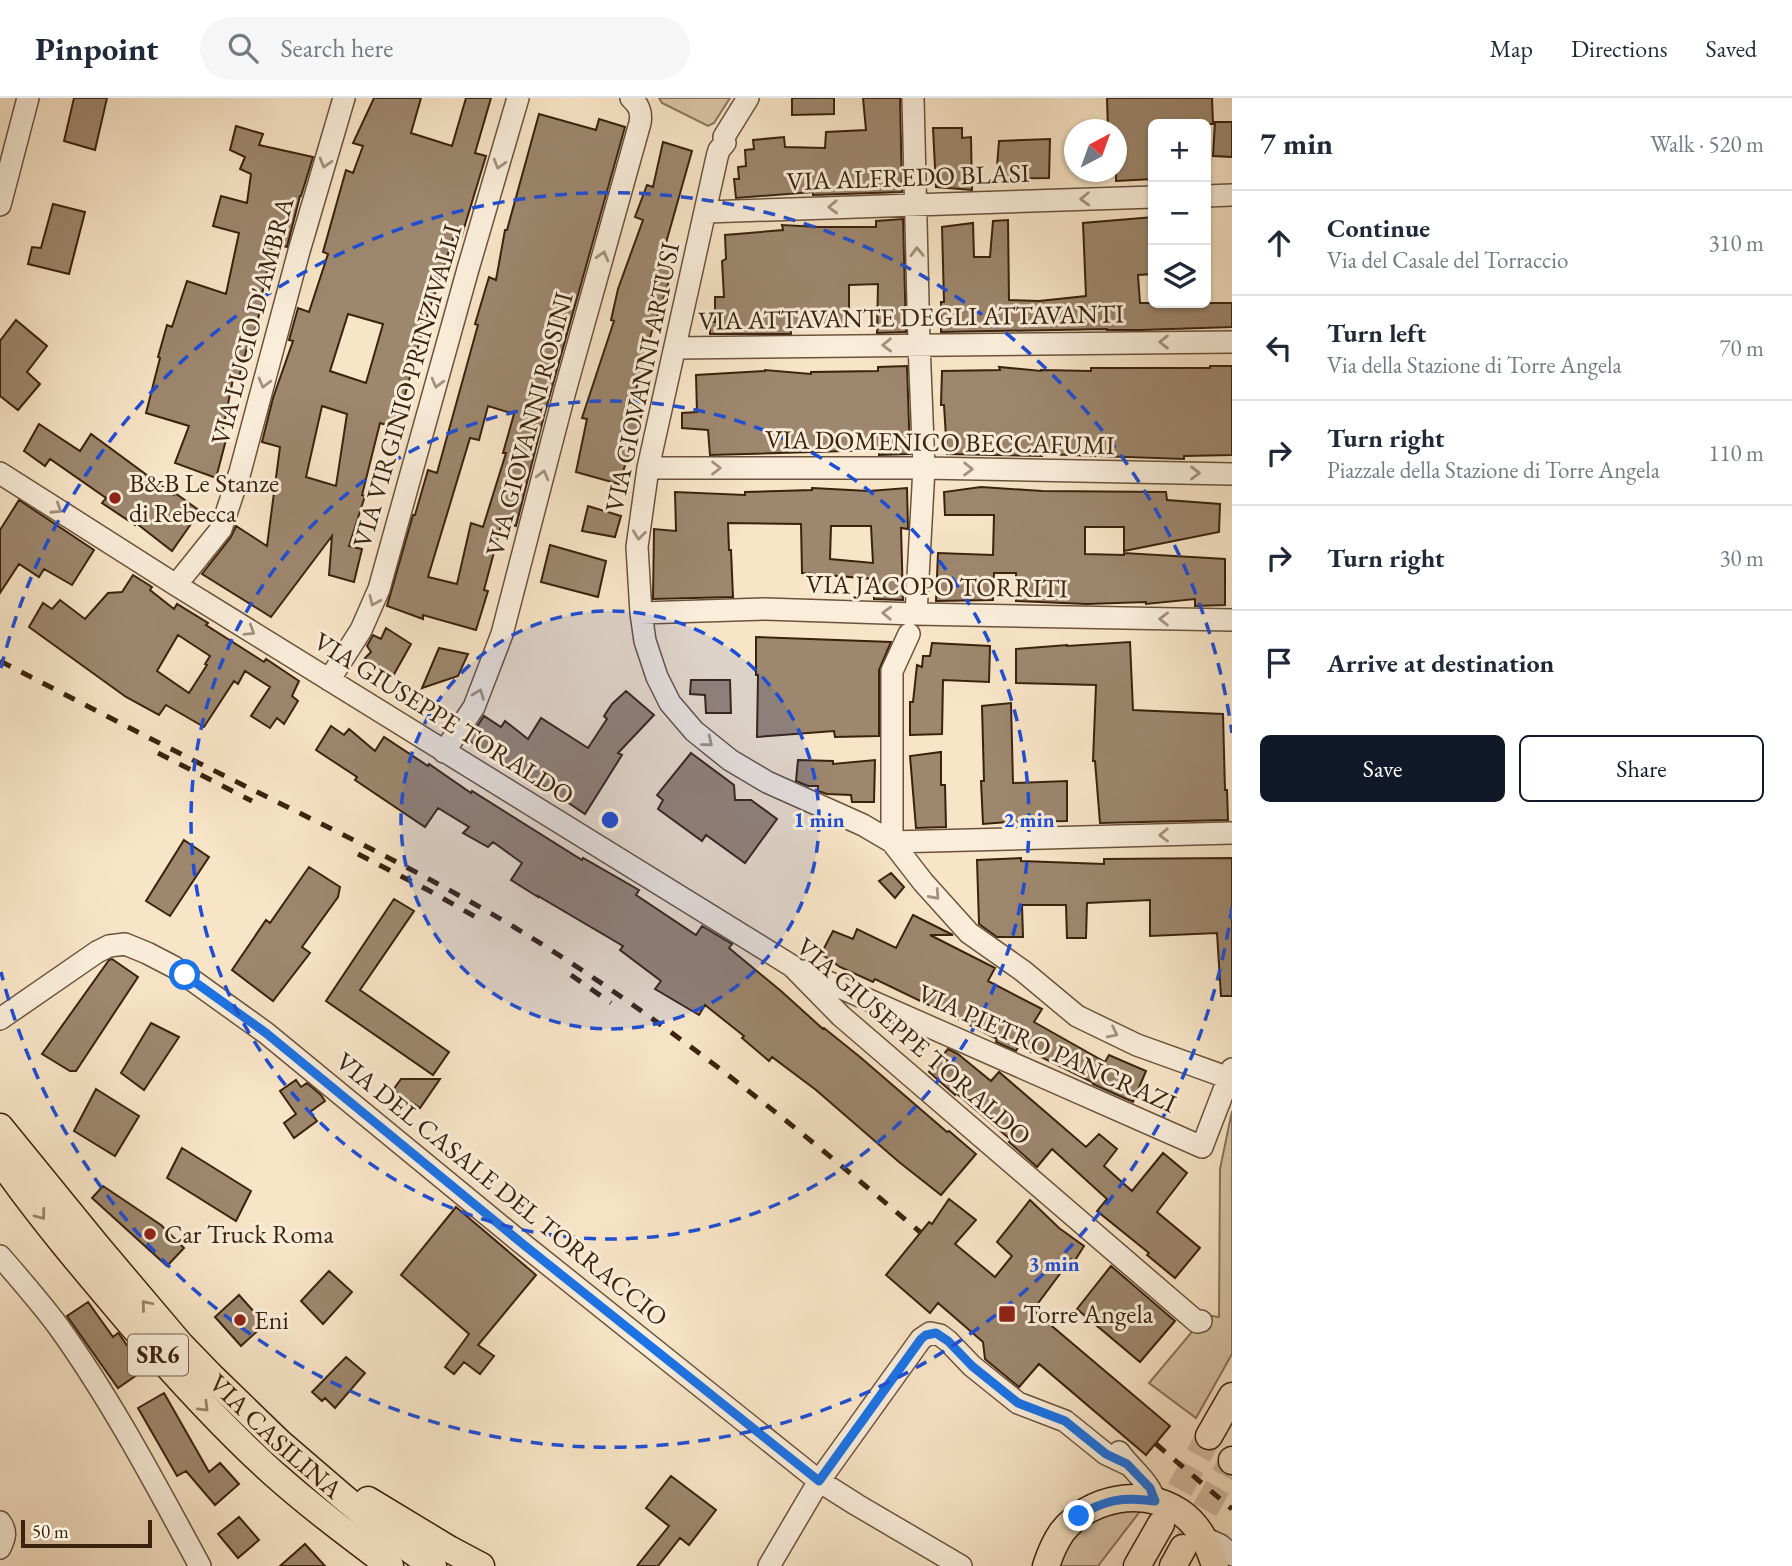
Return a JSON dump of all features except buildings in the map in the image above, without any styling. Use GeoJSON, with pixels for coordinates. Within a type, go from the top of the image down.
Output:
{"type":"FeatureCollection","features":[{"type":"Feature","properties":{"kind":"main road","name":"VIA CASILINA"},"geometry":{"type":"LineString","coordinates":[[0,1127],[180,1344],[297,1458],[362,1514],[441,1558],[474,1566]]}},
{"type":"Feature","properties":{"kind":"main road","name":"VIA CASILINA"},"geometry":{"type":"LineString","coordinates":[[0,1160],[88,1274],[184,1385],[272,1472],[390,1566]]}},
{"type":"Feature","properties":{"kind":"main road"},"geometry":{"type":"LineString","coordinates":[[1209,1436],[1232,1396]]}},
{"type":"Feature","properties":{"kind":"main road"},"geometry":{"type":"LineString","coordinates":[[1046,1566],[1063,1531],[1079,1516],[1096,1505],[1124,1499],[1158,1513],[1181,1513],[1196,1528],[1186,1550],[1210,1552],[1215,1566]]}},
{"type":"Feature","properties":{"kind":"main road"},"geometry":{"type":"LineString","coordinates":[[1137,1566],[1158,1513]]}},
{"type":"Feature","properties":{"kind":"main road"},"geometry":{"type":"LineString","coordinates":[[339,1528],[376,1566]]}},
{"type":"Feature","properties":{"kind":"main road"},"geometry":{"type":"LineString","coordinates":[[441,1558],[481,1566]]}},
{"type":"Feature","properties":{"kind":"street"},"geometry":{"type":"LineString","coordinates":[[0,205],[28,98]]}},
{"type":"Feature","properties":{"kind":"street","name":"VIA LUCIO D'AMBRA"},"geometry":{"type":"LineString","coordinates":[[176,585],[220,530],[240,472],[299,251],[344,98]]}},
{"type":"Feature","properties":{"kind":"street","name":"VIA VIRGINIO PRINZIVALLI"},"geometry":{"type":"LineString","coordinates":[[329,680],[361,630],[379,589],[518,98]]}},
{"type":"Feature","properties":{"kind":"street","name":"VIA GIOVANNI ARTUSI"},"geometry":{"type":"LineString","coordinates":[[748,98],[724,137],[726,143],[719,150],[648,468],[637,547],[640,613],[645,641],[657,677],[670,703],[694,731],[730,760],[767,782],[863,825],[892,842],[923,882],[969,933],[1023,971],[1077,1016],[1137,1045],[1230,1074]]}},
{"type":"Feature","properties":{"kind":"street"},"geometry":{"type":"LineString","coordinates":[[913,98],[924,468],[912,624],[892,671],[892,842],[1232,833]]}},
{"type":"Feature","properties":{"kind":"street","name":"VIA GIOVANNI ROSINI"},"geometry":{"type":"LineString","coordinates":[[444,752],[474,708],[502,634],[565,391],[640,123],[641,114],[633,100]]}},
{"type":"Feature","properties":{"kind":"street"},"geometry":{"type":"LineString","coordinates":[[1211,195],[1232,195]]}},
{"type":"Feature","properties":{"kind":"street","name":"VIA ALFREDO BLASI"},"geometry":{"type":"LineString","coordinates":[[706,212],[1148,197]]}},
{"type":"Feature","properties":{"kind":"street","name":"VIA ATTAVANTE DEGLI ATTAVANTI"},"geometry":{"type":"LineString","coordinates":[[675,348],[1232,342]]}},
{"type":"Feature","properties":{"kind":"street","name":"VIA DOMENICO BECCAFUMI"},"geometry":{"type":"LineString","coordinates":[[648,468],[924,468],[1232,474]]}},
{"type":"Feature","properties":{"kind":"street","name":"VIA GIUSEPPE TORALDO"},"geometry":{"type":"LineString","coordinates":[[0,472],[176,585],[792,966],[841,1016],[1197,1322],[1201,1321]]}},
{"type":"Feature","properties":{"kind":"street","name":"VIA JACOPO TORRITI"},"geometry":{"type":"LineString","coordinates":[[640,613],[765,609],[912,624],[1232,620]]}},
{"type":"Feature","properties":{"kind":"street","name":"VIA DEL CASALE DEL TORRACCIO"},"geometry":{"type":"LineString","coordinates":[[0,1019],[109,946],[125,944],[168,963],[266,1033],[524,1245],[819,1481],[961,1566]]}},
{"type":"Feature","properties":{"kind":"street","name":"VIA PIETRO PANCRAZI"},"geometry":{"type":"LineString","coordinates":[[792,966],[1202,1147],[1230,1074]]}},
{"type":"Feature","properties":{"kind":"street"},"geometry":{"type":"LineString","coordinates":[[0,1256],[58,1327],[100,1389],[200,1566]]}},
{"type":"Feature","properties":{"kind":"street"},"geometry":{"type":"LineString","coordinates":[[769,1566],[819,1481],[926,1335],[940,1335],[972,1366],[1018,1403],[1069,1423],[1112,1458],[1127,1464]]}},
{"type":"Feature","properties":{"kind":"street"},"geometry":{"type":"LineString","coordinates":[[1038,1409],[1051,1405],[1071,1408],[1111,1442],[1150,1488],[1158,1513]]}},
{"type":"Feature","properties":{"kind":"street"},"geometry":{"type":"LineString","coordinates":[[1186,1550],[1220,1545],[1232,1555]]}},
{"type":"Feature","properties":{"kind":"shaded area"},"geometry":{"type":"Polygon","coordinates":[[[659,98],[730,98],[714,123],[708,126],[662,103],[659,98]]]}},
{"type":"Feature","properties":{"kind":"shaded area"},"geometry":{"type":"Polygon","coordinates":[[[1232,1111],[1232,1354],[1196,1418],[1149,1383],[1206,1315],[1219,1317],[1220,1169],[1232,1111]]]}},
{"type":"Feature","properties":{"kind":"shaded area"},"geometry":{"type":"Polygon","coordinates":[[[1113,1509],[1141,1510],[1098,1566],[1056,1566],[1078,1528],[1113,1509]]]}},
{"type":"Feature","properties":{"kind":"tunnel"},"geometry":{"type":"LineString","coordinates":[[1161,1524],[1209,1436]]}},
{"type":"Feature","properties":{"kind":"tunnel"},"geometry":{"type":"LineString","coordinates":[[1186,1544],[1232,1461]]}},
{"type":"Feature","properties":{"kind":"railway"},"geometry":{"type":"LineString","coordinates":[[0,661],[409,868],[514,927],[620,996],[723,1071],[823,1150],[920,1232]]}},
{"type":"Feature","properties":{"kind":"railway"},"geometry":{"type":"LineString","coordinates":[[158,753],[252,801]]}},
{"type":"Feature","properties":{"kind":"railway"},"geometry":{"type":"LineString","coordinates":[[358,854],[481,920]]}},
{"type":"Feature","properties":{"kind":"railway"},"geometry":{"type":"LineString","coordinates":[[571,975],[611,1003]]}},
{"type":"Feature","properties":{"kind":"railway"},"geometry":{"type":"LineString","coordinates":[[1156,1444],[1232,1509]]}},
{"type":"Feature","properties":{"kind":"place","name":"B&B Le Stanze di Rebecca"},"geometry":{"type":"Point","coordinates":[115,498]}},
{"type":"Feature","properties":{"kind":"place","name":"Car Truck Roma"},"geometry":{"type":"Point","coordinates":[150,1234]}},
{"type":"Feature","properties":{"kind":"place","name":"Torre Angela"},"geometry":{"type":"Point","coordinates":[1007,1314]}},
{"type":"Feature","properties":{"kind":"place","name":"Eni"},"geometry":{"type":"Point","coordinates":[240,1320]}},
{"type":"Feature","properties":{"kind":"route"},"geometry":{"type":"LineString","coordinates":[[185,975],[266,1033],[524,1245],[819,1481],[921,1339],[930,1333],[936,1333],[1018,1403],[1065,1421],[1106,1454],[1127,1464],[1150,1488],[1155,1501],[1134,1498],[1115,1500],[1096,1505],[1079,1516]]}}]}
